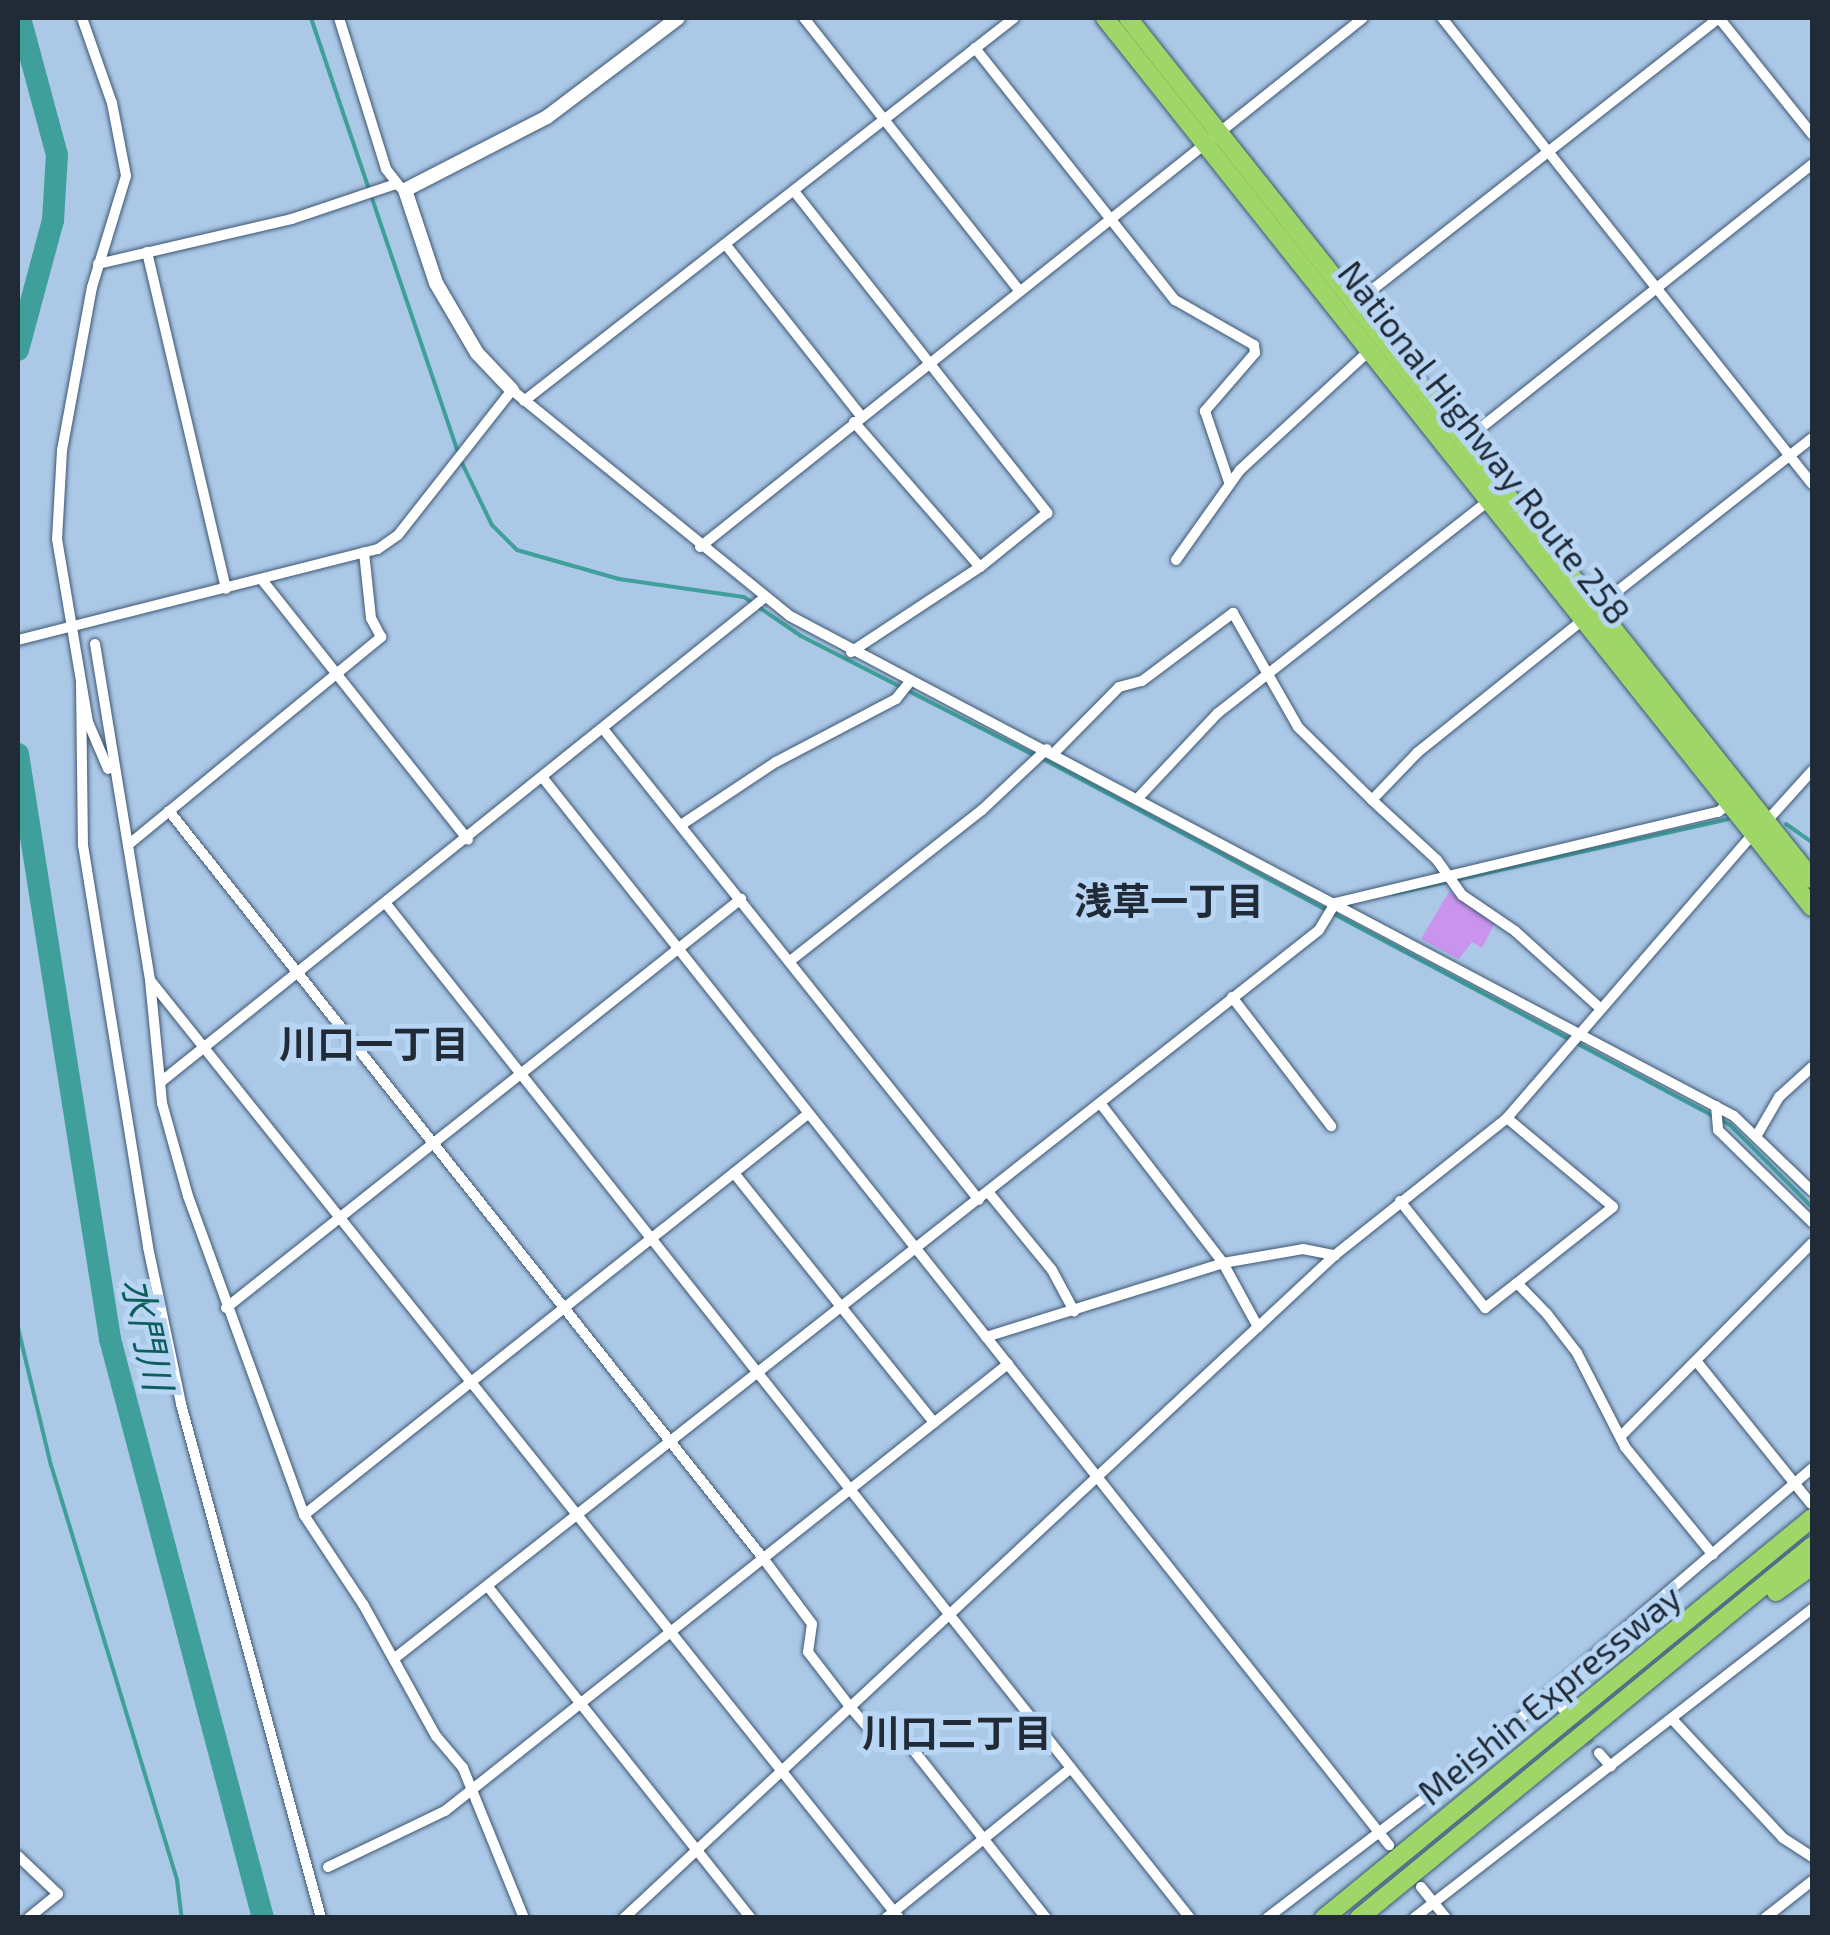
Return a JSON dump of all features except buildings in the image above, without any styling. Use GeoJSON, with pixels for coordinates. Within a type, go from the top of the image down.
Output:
{"type":"FeatureCollection","features":[{"type":"Feature","properties":{"kind":"highway","name":"National Highway Route 258"},"geometry":{"type":"LineString","coordinates":[[1105,18],[1354,304],[1463,442],[1730,804],[1806,867],[1812,879]]}},
{"type":"Feature","properties":{"kind":"highway","name":"National Highway Route 258"},"geometry":{"type":"LineString","coordinates":[[1128,18],[1370,350],[1490,500],[1590,614],[1759,828],[1812,907]]}},
{"type":"Feature","properties":{"kind":"highway","name":"Meishin Expressway"},"geometry":{"type":"LineString","coordinates":[[1324,1918],[1812,1511]]}},
{"type":"Feature","properties":{"kind":"highway","name":"Meishin Expressway"},"geometry":{"type":"LineString","coordinates":[[1359,1918],[1812,1546]]}},
{"type":"Feature","properties":{"kind":"highway"},"geometry":{"type":"LineString","coordinates":[[1437,1857],[1812,1566]]}},
{"type":"Feature","properties":{"kind":"street"},"geometry":{"type":"LineString","coordinates":[[82,18],[116,117],[126,176],[98,264],[56,514],[64,630],[88,722],[114,785]]}},
{"type":"Feature","properties":{"kind":"street"},"geometry":{"type":"LineString","coordinates":[[98,264],[396,187],[547,118],[678,18]]}},
{"type":"Feature","properties":{"kind":"street"},"geometry":{"type":"LineString","coordinates":[[804,18],[1020,290]]}},
{"type":"Feature","properties":{"kind":"street"},"geometry":{"type":"LineString","coordinates":[[524,401],[1014,18]]}},
{"type":"Feature","properties":{"kind":"street"},"geometry":{"type":"LineString","coordinates":[[700,547],[1362,18]]}},
{"type":"Feature","properties":{"kind":"street"},"geometry":{"type":"LineString","coordinates":[[1442,18],[1812,484]]}},
{"type":"Feature","properties":{"kind":"street"},"geometry":{"type":"LineString","coordinates":[[1354,304],[1719,18],[1812,134]]}},
{"type":"Feature","properties":{"kind":"street"},"geometry":{"type":"LineString","coordinates":[[342,19],[396,187],[456,320],[512,390],[700,547],[760,604],[852,652],[905,687],[1139,797],[1330,910],[1757,1135],[1812,1191]]}},
{"type":"Feature","properties":{"kind":"street"},"geometry":{"type":"LineString","coordinates":[[975,48],[1175,300],[1254,346],[1255,353],[1204,411],[1229,482]]}},
{"type":"Feature","properties":{"kind":"street"},"geometry":{"type":"LineString","coordinates":[[1463,442],[1812,164]]}},
{"type":"Feature","properties":{"kind":"street"},"geometry":{"type":"LineString","coordinates":[[794,192],[1047,513],[980,567],[852,652]]}},
{"type":"Feature","properties":{"kind":"street"},"geometry":{"type":"LineString","coordinates":[[726,244],[857,419],[980,567]]}},
{"type":"Feature","properties":{"kind":"street"},"geometry":{"type":"LineString","coordinates":[[147,252],[226,589]]}},
{"type":"Feature","properties":{"kind":"street"},"geometry":{"type":"LineString","coordinates":[[1176,560],[1229,482],[1370,350]]}},
{"type":"Feature","properties":{"kind":"street"},"geometry":{"type":"LineString","coordinates":[[18,640],[263,581],[364,552],[398,536],[512,390]]}},
{"type":"Feature","properties":{"kind":"street"},"geometry":{"type":"LineString","coordinates":[[1372,800],[1418,752],[1812,438]]}},
{"type":"Feature","properties":{"kind":"street"},"geometry":{"type":"LineString","coordinates":[[1139,797],[1218,714],[1490,500]]}},
{"type":"Feature","properties":{"kind":"street"},"geometry":{"type":"LineString","coordinates":[[128,844],[380,637],[371,618],[364,552]]}},
{"type":"Feature","properties":{"kind":"street"},"geometry":{"type":"LineString","coordinates":[[263,581],[468,840]]}},
{"type":"Feature","properties":{"kind":"street"},"geometry":{"type":"LineString","coordinates":[[162,1081],[760,604]]}},
{"type":"Feature","properties":{"kind":"street"},"geometry":{"type":"LineString","coordinates":[[790,961],[1045,754],[1119,687],[1142,681],[1233,613],[1268,677],[1319,753],[1372,800],[1450,881],[1515,931],[1601,1008]]}},
{"type":"Feature","properties":{"kind":"street"},"geometry":{"type":"LineString","coordinates":[[96,644],[114,785],[128,844],[150,980],[169,1142],[304,1515],[473,1789],[524,1918]]}},
{"type":"Feature","properties":{"kind":"street"},"geometry":{"type":"LineString","coordinates":[[80,684],[83,844],[148,1248],[181,1404],[322,1918]]}},
{"type":"Feature","properties":{"kind":"street"},"geometry":{"type":"LineString","coordinates":[[681,825],[776,762],[905,687]]}},
{"type":"Feature","properties":{"kind":"street"},"geometry":{"type":"LineString","coordinates":[[604,730],[984,1196],[1052,1270],[1074,1311]]}},
{"type":"Feature","properties":{"kind":"street"},"geometry":{"type":"LineString","coordinates":[[624,1918],[1334,1254],[1507,1118],[1812,770]]}},
{"type":"Feature","properties":{"kind":"street"},"geometry":{"type":"LineString","coordinates":[[543,778],[1389,1845]]}},
{"type":"Feature","properties":{"kind":"street"},"geometry":{"type":"LineString","coordinates":[[395,1658],[489,1588],[1319,930],[1330,910],[1730,804]]}},
{"type":"Feature","properties":{"kind":"street"},"geometry":{"type":"LineString","coordinates":[[168,811],[763,1558],[812,1624],[808,1652],[851,1708],[872,1731],[900,1734],[1046,1918]]}},
{"type":"Feature","properties":{"kind":"street"},"geometry":{"type":"LineString","coordinates":[[226,1308],[741,899]]}},
{"type":"Feature","properties":{"kind":"street"},"geometry":{"type":"LineString","coordinates":[[386,905],[1190,1918]]}},
{"type":"Feature","properties":{"kind":"street"},"geometry":{"type":"LineString","coordinates":[[150,980],[893,1915],[1070,1768]]}},
{"type":"Feature","properties":{"kind":"street"},"geometry":{"type":"LineString","coordinates":[[1232,997],[1331,1126]]}},
{"type":"Feature","properties":{"kind":"street"},"geometry":{"type":"LineString","coordinates":[[1757,1135],[1779,1097],[1812,1067]]}},
{"type":"Feature","properties":{"kind":"street"},"geometry":{"type":"LineString","coordinates":[[1100,1104],[1224,1263],[1258,1326]]}},
{"type":"Feature","properties":{"kind":"street"},"geometry":{"type":"LineString","coordinates":[[304,1515],[809,1113]]}},
{"type":"Feature","properties":{"kind":"street"},"geometry":{"type":"LineString","coordinates":[[1716,1114],[1812,1222]]}},
{"type":"Feature","properties":{"kind":"street"},"geometry":{"type":"LineString","coordinates":[[1400,1201],[1486,1308],[1613,1207],[1507,1118]]}},
{"type":"Feature","properties":{"kind":"street"},"geometry":{"type":"LineString","coordinates":[[734,1173],[934,1423]]}},
{"type":"Feature","properties":{"kind":"street"},"geometry":{"type":"LineString","coordinates":[[1621,1436],[1812,1243]]}},
{"type":"Feature","properties":{"kind":"street"},"geometry":{"type":"LineString","coordinates":[[986,1337],[1224,1263],[1303,1249],[1334,1254]]}},
{"type":"Feature","properties":{"kind":"street"},"geometry":{"type":"LineString","coordinates":[[1517,1283],[1577,1353],[1621,1436],[1713,1554]]}},
{"type":"Feature","properties":{"kind":"street"},"geometry":{"type":"LineString","coordinates":[[1697,1362],[1812,1511]]}},
{"type":"Feature","properties":{"kind":"street"},"geometry":{"type":"LineString","coordinates":[[328,1867],[445,1811],[1008,1364]]}},
{"type":"Feature","properties":{"kind":"street"},"geometry":{"type":"LineString","coordinates":[[1268,1918],[1550,1693],[1812,1468]]}},
{"type":"Feature","properties":{"kind":"street"},"geometry":{"type":"LineString","coordinates":[[489,1588],[751,1918]]}},
{"type":"Feature","properties":{"kind":"street"},"geometry":{"type":"LineString","coordinates":[[1414,1918],[1812,1609]]}},
{"type":"Feature","properties":{"kind":"street"},"geometry":{"type":"LineString","coordinates":[[1550,1693],[1562,1708]]}},
{"type":"Feature","properties":{"kind":"street"},"geometry":{"type":"LineString","coordinates":[[1672,1719],[1784,1838],[1812,1858]]}},
{"type":"Feature","properties":{"kind":"street"},"geometry":{"type":"LineString","coordinates":[[1599,1753],[1611,1767]]}},
{"type":"Feature","properties":{"kind":"street"},"geometry":{"type":"LineString","coordinates":[[18,1856],[58,1894],[28,1918]]}},
{"type":"Feature","properties":{"kind":"street"},"geometry":{"type":"LineString","coordinates":[[1765,1918],[1812,1881]]}},
{"type":"Feature","properties":{"kind":"street"},"geometry":{"type":"LineString","coordinates":[[1422,1887],[1446,1918]]}},
{"type":"Feature","properties":{"kind":"shaded area"},"geometry":{"type":"Polygon","coordinates":[[[1449,892],[1495,923],[1482,948],[1472,942],[1459,959],[1421,939],[1449,892]]]}},
{"type":"Feature","properties":{"kind":"waterway","name":"水門川"},"geometry":{"type":"LineString","coordinates":[[18,350],[53,220],[57,155],[20,18]]}},
{"type":"Feature","properties":{"kind":"waterway"},"geometry":{"type":"LineString","coordinates":[[311,18],[458,452]]}},
{"type":"Feature","properties":{"kind":"waterway"},"geometry":{"type":"LineString","coordinates":[[461,461],[492,525],[517,550],[619,579],[744,597],[801,636],[1034,755]]}},
{"type":"Feature","properties":{"kind":"waterway","name":"水門川"},"geometry":{"type":"LineString","coordinates":[[18,754],[110,1339],[263,1918]]}},
{"type":"Feature","properties":{"kind":"waterway"},"geometry":{"type":"LineString","coordinates":[[1043,759],[1730,1125],[1812,1207]]}},
{"type":"Feature","properties":{"kind":"waterway"},"geometry":{"type":"LineString","coordinates":[[1393,894],[1728,819]]}},
{"type":"Feature","properties":{"kind":"waterway"},"geometry":{"type":"LineString","coordinates":[[1786,824],[1812,842]]}},
{"type":"Feature","properties":{"kind":"waterway"},"geometry":{"type":"LineString","coordinates":[[18,1328],[51,1465],[177,1880],[182,1918]]}},
{"type":"Feature","properties":{"kind":"tunnel"},"geometry":{"type":"LineString","coordinates":[[1566,1713],[1599,1753]]}},
{"type":"Feature","properties":{"kind":"district","name":"浅草一丁目"},"geometry":{"type":"Point","coordinates":[1169,901]}},
{"type":"Feature","properties":{"kind":"district","name":"川口一丁目"},"geometry":{"type":"Point","coordinates":[374,1044]}},
{"type":"Feature","properties":{"kind":"district","name":"川口二丁目"},"geometry":{"type":"Point","coordinates":[957,1733]}}]}
